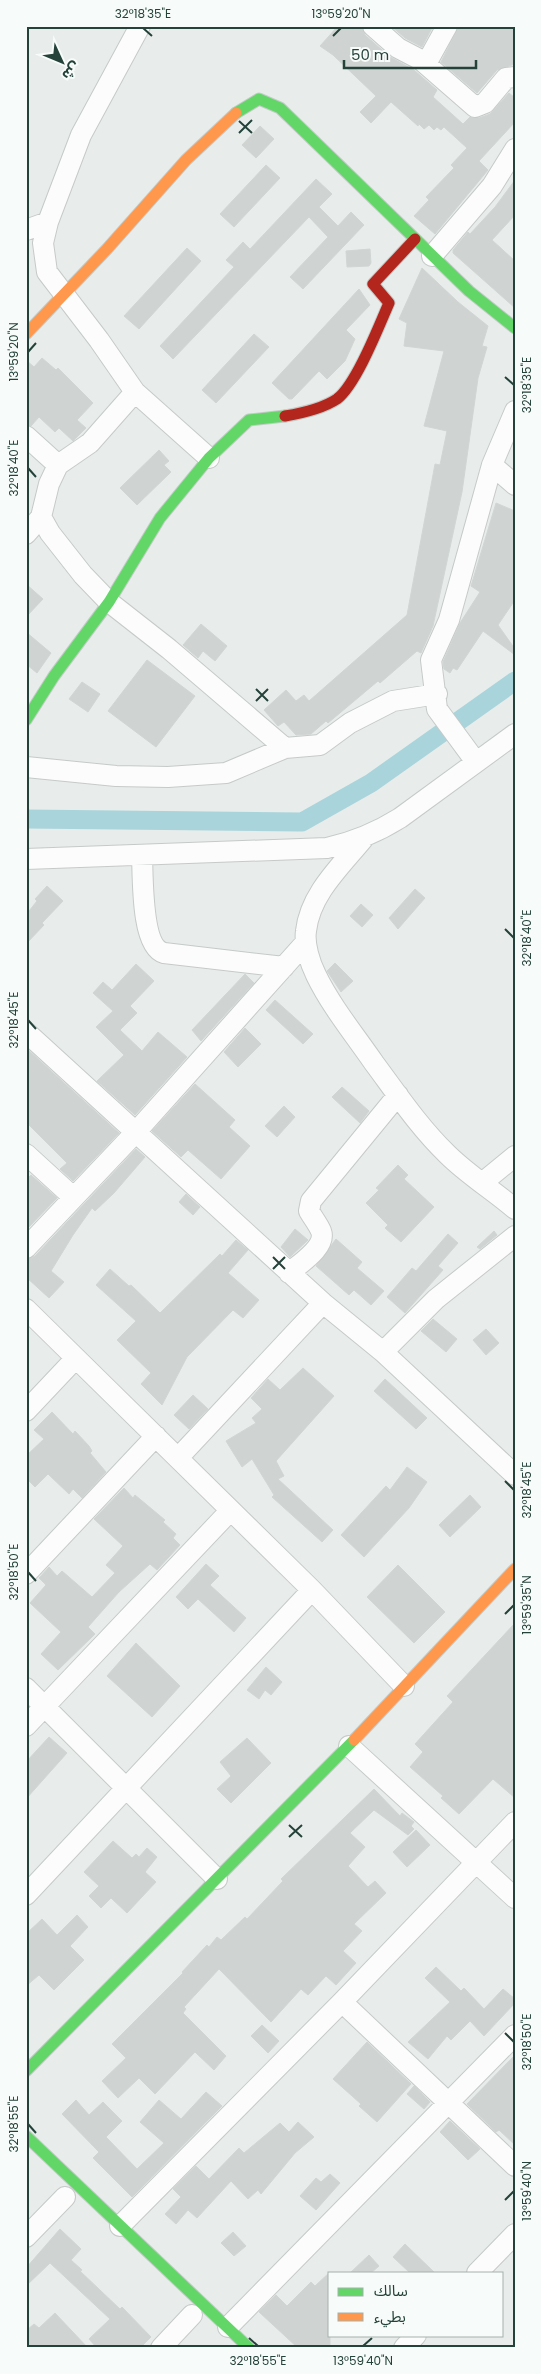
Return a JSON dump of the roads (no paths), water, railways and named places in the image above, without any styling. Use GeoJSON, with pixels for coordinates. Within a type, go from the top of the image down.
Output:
{"type":"FeatureCollection","features":[{"type":"Feature","properties":{"kind":"street"},"geometry":{"type":"LineString","coordinates":[[140,26],[81,135],[48,222],[43,243],[47,272],[63,296],[99,340],[135,392],[209,458]]}},
{"type":"Feature","properties":{"kind":"street"},"geometry":{"type":"LineString","coordinates":[[373,26],[395,34],[398,48],[426,64],[476,107],[484,103],[506,78],[515,77]]}},
{"type":"Feature","properties":{"kind":"street"},"geometry":{"type":"LineString","coordinates":[[426,64],[447,26]]}},
{"type":"Feature","properties":{"kind":"street"},"geometry":{"type":"LineString","coordinates":[[26,334],[204,142],[234,113],[259,99],[280,108],[469,291],[515,328]]}},
{"type":"Feature","properties":{"kind":"street"},"geometry":{"type":"LineString","coordinates":[[432,256],[492,186],[515,149]]}},
{"type":"Feature","properties":{"kind":"street"},"geometry":{"type":"LineString","coordinates":[[26,230],[48,222]]}},
{"type":"Feature","properties":{"kind":"street"},"geometry":{"type":"LineString","coordinates":[[26,720],[54,676],[109,602],[160,518],[209,458],[250,420],[306,413],[338,398],[358,371],[390,303],[373,284],[415,239]]}},
{"type":"Feature","properties":{"kind":"street"},"geometry":{"type":"LineString","coordinates":[[26,534],[41,517],[49,484],[58,465],[90,443],[135,392]]}},
{"type":"Feature","properties":{"kind":"street"},"geometry":{"type":"LineString","coordinates":[[472,757],[437,702],[431,660],[449,620],[492,465],[515,411]]}},
{"type":"Feature","properties":{"kind":"street"},"geometry":{"type":"LineString","coordinates":[[26,436],[58,465]]}},
{"type":"Feature","properties":{"kind":"street"},"geometry":{"type":"LineString","coordinates":[[492,465],[515,485]]}},
{"type":"Feature","properties":{"kind":"street"},"geometry":{"type":"LineString","coordinates":[[41,517],[50,533],[82,574],[109,602],[169,648],[285,748]]}},
{"type":"Feature","properties":{"kind":"street"},"geometry":{"type":"LineString","coordinates":[[26,767],[116,776],[168,777],[226,773],[285,748],[320,745],[350,723],[393,701],[437,702]]}},
{"type":"Feature","properties":{"kind":"street"},"geometry":{"type":"LineString","coordinates":[[26,859],[327,848],[363,838],[400,818],[472,757],[515,734]]}},
{"type":"Feature","properties":{"kind":"street"},"geometry":{"type":"LineString","coordinates":[[363,838],[320,891],[311,913],[306,931],[306,942],[314,973],[325,992],[398,1096],[436,1144],[463,1169],[515,1209]]}},
{"type":"Feature","properties":{"kind":"street"},"geometry":{"type":"LineString","coordinates":[[142,855],[145,909],[149,932],[155,948],[164,953],[284,968]]}},
{"type":"Feature","properties":{"kind":"street"},"geometry":{"type":"LineString","coordinates":[[26,1248],[135,1133],[306,942]]}},
{"type":"Feature","properties":{"kind":"street"},"geometry":{"type":"LineString","coordinates":[[26,1032],[323,1303],[384,1352],[515,1475]]}},
{"type":"Feature","properties":{"kind":"street"},"geometry":{"type":"LineString","coordinates":[[290,1273],[317,1247],[322,1239],[322,1233],[309,1211],[312,1201],[398,1096]]}},
{"type":"Feature","properties":{"kind":"street"},"geometry":{"type":"LineString","coordinates":[[26,1154],[73,1197]]}},
{"type":"Feature","properties":{"kind":"street"},"geometry":{"type":"LineString","coordinates":[[482,1183],[515,1156]]}},
{"type":"Feature","properties":{"kind":"street"},"geometry":{"type":"LineString","coordinates":[[384,1352],[436,1299],[515,1236]]}},
{"type":"Feature","properties":{"kind":"street"},"geometry":{"type":"LineString","coordinates":[[178,1458],[323,1303]]}},
{"type":"Feature","properties":{"kind":"street"},"geometry":{"type":"LineString","coordinates":[[26,1309],[312,1590],[404,1686]]}},
{"type":"Feature","properties":{"kind":"street"},"geometry":{"type":"LineString","coordinates":[[26,1411],[76,1358]]}},
{"type":"Feature","properties":{"kind":"street"},"geometry":{"type":"LineString","coordinates":[[26,1574],[156,1436]]}},
{"type":"Feature","properties":{"kind":"street"},"geometry":{"type":"LineString","coordinates":[[26,1726],[230,1511]]}},
{"type":"Feature","properties":{"kind":"street"},"geometry":{"type":"LineString","coordinates":[[26,2071],[349,1746],[515,1569]]}},
{"type":"Feature","properties":{"kind":"street"},"geometry":{"type":"LineString","coordinates":[[26,1895],[312,1590]]}},
{"type":"Feature","properties":{"kind":"street"},"geometry":{"type":"LineString","coordinates":[[26,1688],[217,1879]]}},
{"type":"Feature","properties":{"kind":"street"},"geometry":{"type":"LineString","coordinates":[[349,1746],[515,1898]]}},
{"type":"Feature","properties":{"kind":"street"},"geometry":{"type":"LineString","coordinates":[[120,2226],[342,2002],[515,1822]]}},
{"type":"Feature","properties":{"kind":"street"},"geometry":{"type":"LineString","coordinates":[[342,2002],[515,2166]]}},
{"type":"Feature","properties":{"kind":"street"},"geometry":{"type":"LineString","coordinates":[[228,2327],[515,2035]]}},
{"type":"Feature","properties":{"kind":"street"},"geometry":{"type":"LineString","coordinates":[[26,2136],[249,2348]]}},
{"type":"Feature","properties":{"kind":"street"},"geometry":{"type":"LineString","coordinates":[[26,2237],[66,2197]]}},
{"type":"Feature","properties":{"kind":"street"},"geometry":{"type":"LineString","coordinates":[[478,2272],[515,2234]]}},
{"type":"Feature","properties":{"kind":"street"},"geometry":{"type":"LineString","coordinates":[[161,2348],[193,2316]]}},
{"type":"Feature","properties":{"kind":"street"},"geometry":{"type":"LineString","coordinates":[[404,2348],[415,2336]]}},
{"type":"Feature","properties":{"kind":"waterway"},"geometry":{"type":"LineString","coordinates":[[26,819],[302,822],[371,783],[515,681]]}}]}
